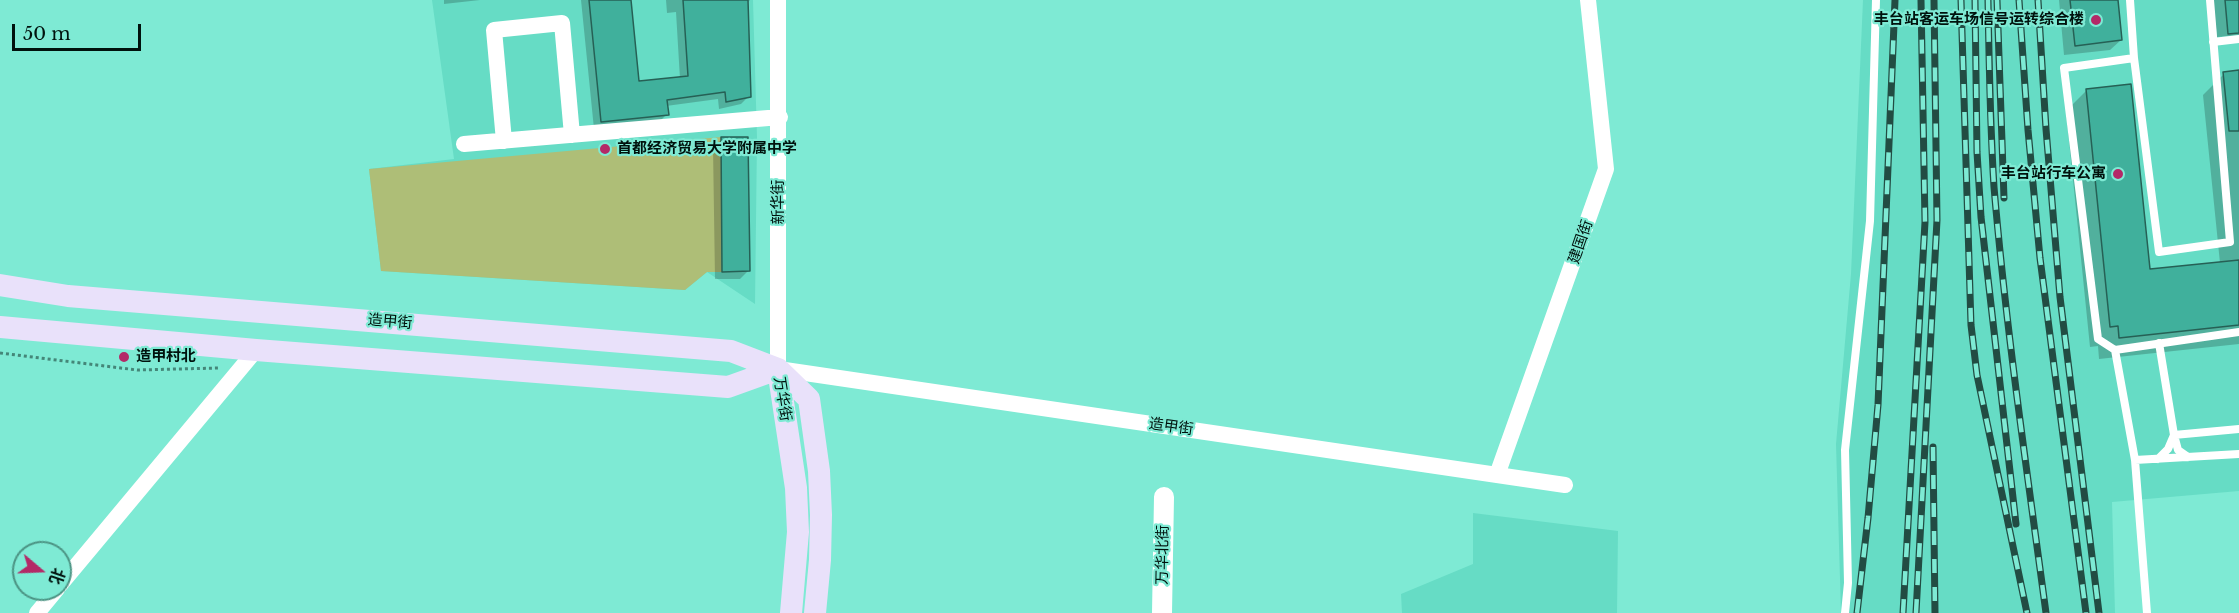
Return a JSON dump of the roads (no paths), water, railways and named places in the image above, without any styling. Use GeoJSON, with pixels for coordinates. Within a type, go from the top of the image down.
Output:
{"type":"FeatureCollection","features":[{"type":"Feature","properties":{"kind":"main road","name":"造甲街"},"geometry":{"type":"LineString","coordinates":[[0,285],[68,296],[731,351],[778,369]]}},
{"type":"Feature","properties":{"kind":"main road","name":"造甲街"},"geometry":{"type":"LineString","coordinates":[[0,327],[256,350],[728,387],[778,369]]}},
{"type":"Feature","properties":{"kind":"main road","name":"万华街"},"geometry":{"type":"LineString","coordinates":[[778,369],[796,488],[798,532],[791,613]]}},
{"type":"Feature","properties":{"kind":"main road","name":"万华街"},"geometry":{"type":"LineString","coordinates":[[778,369],[809,399],[819,471],[820,504],[820,560],[815,613]]}},
{"type":"Feature","properties":{"kind":"street","name":"新华街"},"geometry":{"type":"LineString","coordinates":[[778,0],[780,117],[778,369]]}},
{"type":"Feature","properties":{"kind":"street","name":"建国街"},"geometry":{"type":"LineString","coordinates":[[1497,475],[1606,169],[1588,0]]}},
{"type":"Feature","properties":{"kind":"street"},"geometry":{"type":"LineString","coordinates":[[504,141],[494,30],[562,23],[572,135]]}},
{"type":"Feature","properties":{"kind":"street"},"geometry":{"type":"LineString","coordinates":[[464,144],[780,117]]}},
{"type":"Feature","properties":{"kind":"street"},"geometry":{"type":"LineString","coordinates":[[72,571],[256,350]]}},
{"type":"Feature","properties":{"kind":"street","name":"造甲街"},"geometry":{"type":"LineString","coordinates":[[778,369],[1565,485]]}},
{"type":"Feature","properties":{"kind":"street","name":"万华北街"},"geometry":{"type":"LineString","coordinates":[[1162,613],[1164,497]]}},
{"type":"Feature","properties":{"kind":"street"},"geometry":{"type":"LineString","coordinates":[[37,613],[47,601]]}},
{"type":"Feature","properties":{"kind":"lane"},"geometry":{"type":"LineString","coordinates":[[1845,613],[1848,583],[1845,450],[1870,221],[1876,0]]}},
{"type":"Feature","properties":{"kind":"lane"},"geometry":{"type":"LineString","coordinates":[[2130,0],[2134,58],[2159,252],[2230,242],[2210,0]]}},
{"type":"Feature","properties":{"kind":"lane"},"geometry":{"type":"LineString","coordinates":[[2213,42],[2239,39]]}},
{"type":"Feature","properties":{"kind":"lane"},"geometry":{"type":"LineString","coordinates":[[2134,58],[2064,68],[2098,339],[2115,350],[2239,332]]}},
{"type":"Feature","properties":{"kind":"lane"},"geometry":{"type":"LineString","coordinates":[[2159,343],[2174,435],[2178,450],[2187,457]]}},
{"type":"Feature","properties":{"kind":"lane"},"geometry":{"type":"LineString","coordinates":[[2115,350],[2135,460],[2147,613]]}},
{"type":"Feature","properties":{"kind":"lane"},"geometry":{"type":"LineString","coordinates":[[2174,435],[2239,429]]}},
{"type":"Feature","properties":{"kind":"lane"},"geometry":{"type":"LineString","coordinates":[[2158,459],[2168,448],[2174,435]]}},
{"type":"Feature","properties":{"kind":"lane"},"geometry":{"type":"LineString","coordinates":[[2135,460],[2239,454]]}},
{"type":"Feature","properties":{"kind":"railway"},"geometry":{"type":"LineString","coordinates":[[1857,613],[1878,405],[1895,0]]}},
{"type":"Feature","properties":{"kind":"railway"},"geometry":{"type":"LineString","coordinates":[[1903,613],[1925,222],[1921,0]]}},
{"type":"Feature","properties":{"kind":"railway"},"geometry":{"type":"LineString","coordinates":[[1916,613],[1937,220],[1934,0]]}},
{"type":"Feature","properties":{"kind":"railway"},"geometry":{"type":"LineString","coordinates":[[1961,0],[1971,325],[1977,375],[2027,613]]}},
{"type":"Feature","properties":{"kind":"railway"},"geometry":{"type":"LineString","coordinates":[[1975,0],[1977,152],[1981,217],[2016,524]]}},
{"type":"Feature","properties":{"kind":"railway"},"geometry":{"type":"LineString","coordinates":[[1988,0],[1994,187],[1999,240],[2017,400],[2046,613]]}},
{"type":"Feature","properties":{"kind":"railway"},"geometry":{"type":"LineString","coordinates":[[1997,0],[2004,198]]}},
{"type":"Feature","properties":{"kind":"railway"},"geometry":{"type":"LineString","coordinates":[[2019,0],[2040,258],[2086,613]]}},
{"type":"Feature","properties":{"kind":"railway"},"geometry":{"type":"LineString","coordinates":[[2038,0],[2060,297],[2099,613]]}},
{"type":"Feature","properties":{"kind":"railway"},"geometry":{"type":"LineString","coordinates":[[1933,447],[1935,613]]}},
{"type":"Feature","properties":{"kind":"place","name":"丰台站客运车场信号运转综合楼"},"geometry":{"type":"Point","coordinates":[2096,20]}},
{"type":"Feature","properties":{"kind":"place","name":"首都经济贸易大学附属中学"},"geometry":{"type":"Point","coordinates":[605,149]}},
{"type":"Feature","properties":{"kind":"place","name":"丰台站行车公寓"},"geometry":{"type":"Point","coordinates":[2118,174]}},
{"type":"Feature","properties":{"kind":"place","name":"造甲村北"},"geometry":{"type":"Point","coordinates":[124,357]}}]}
